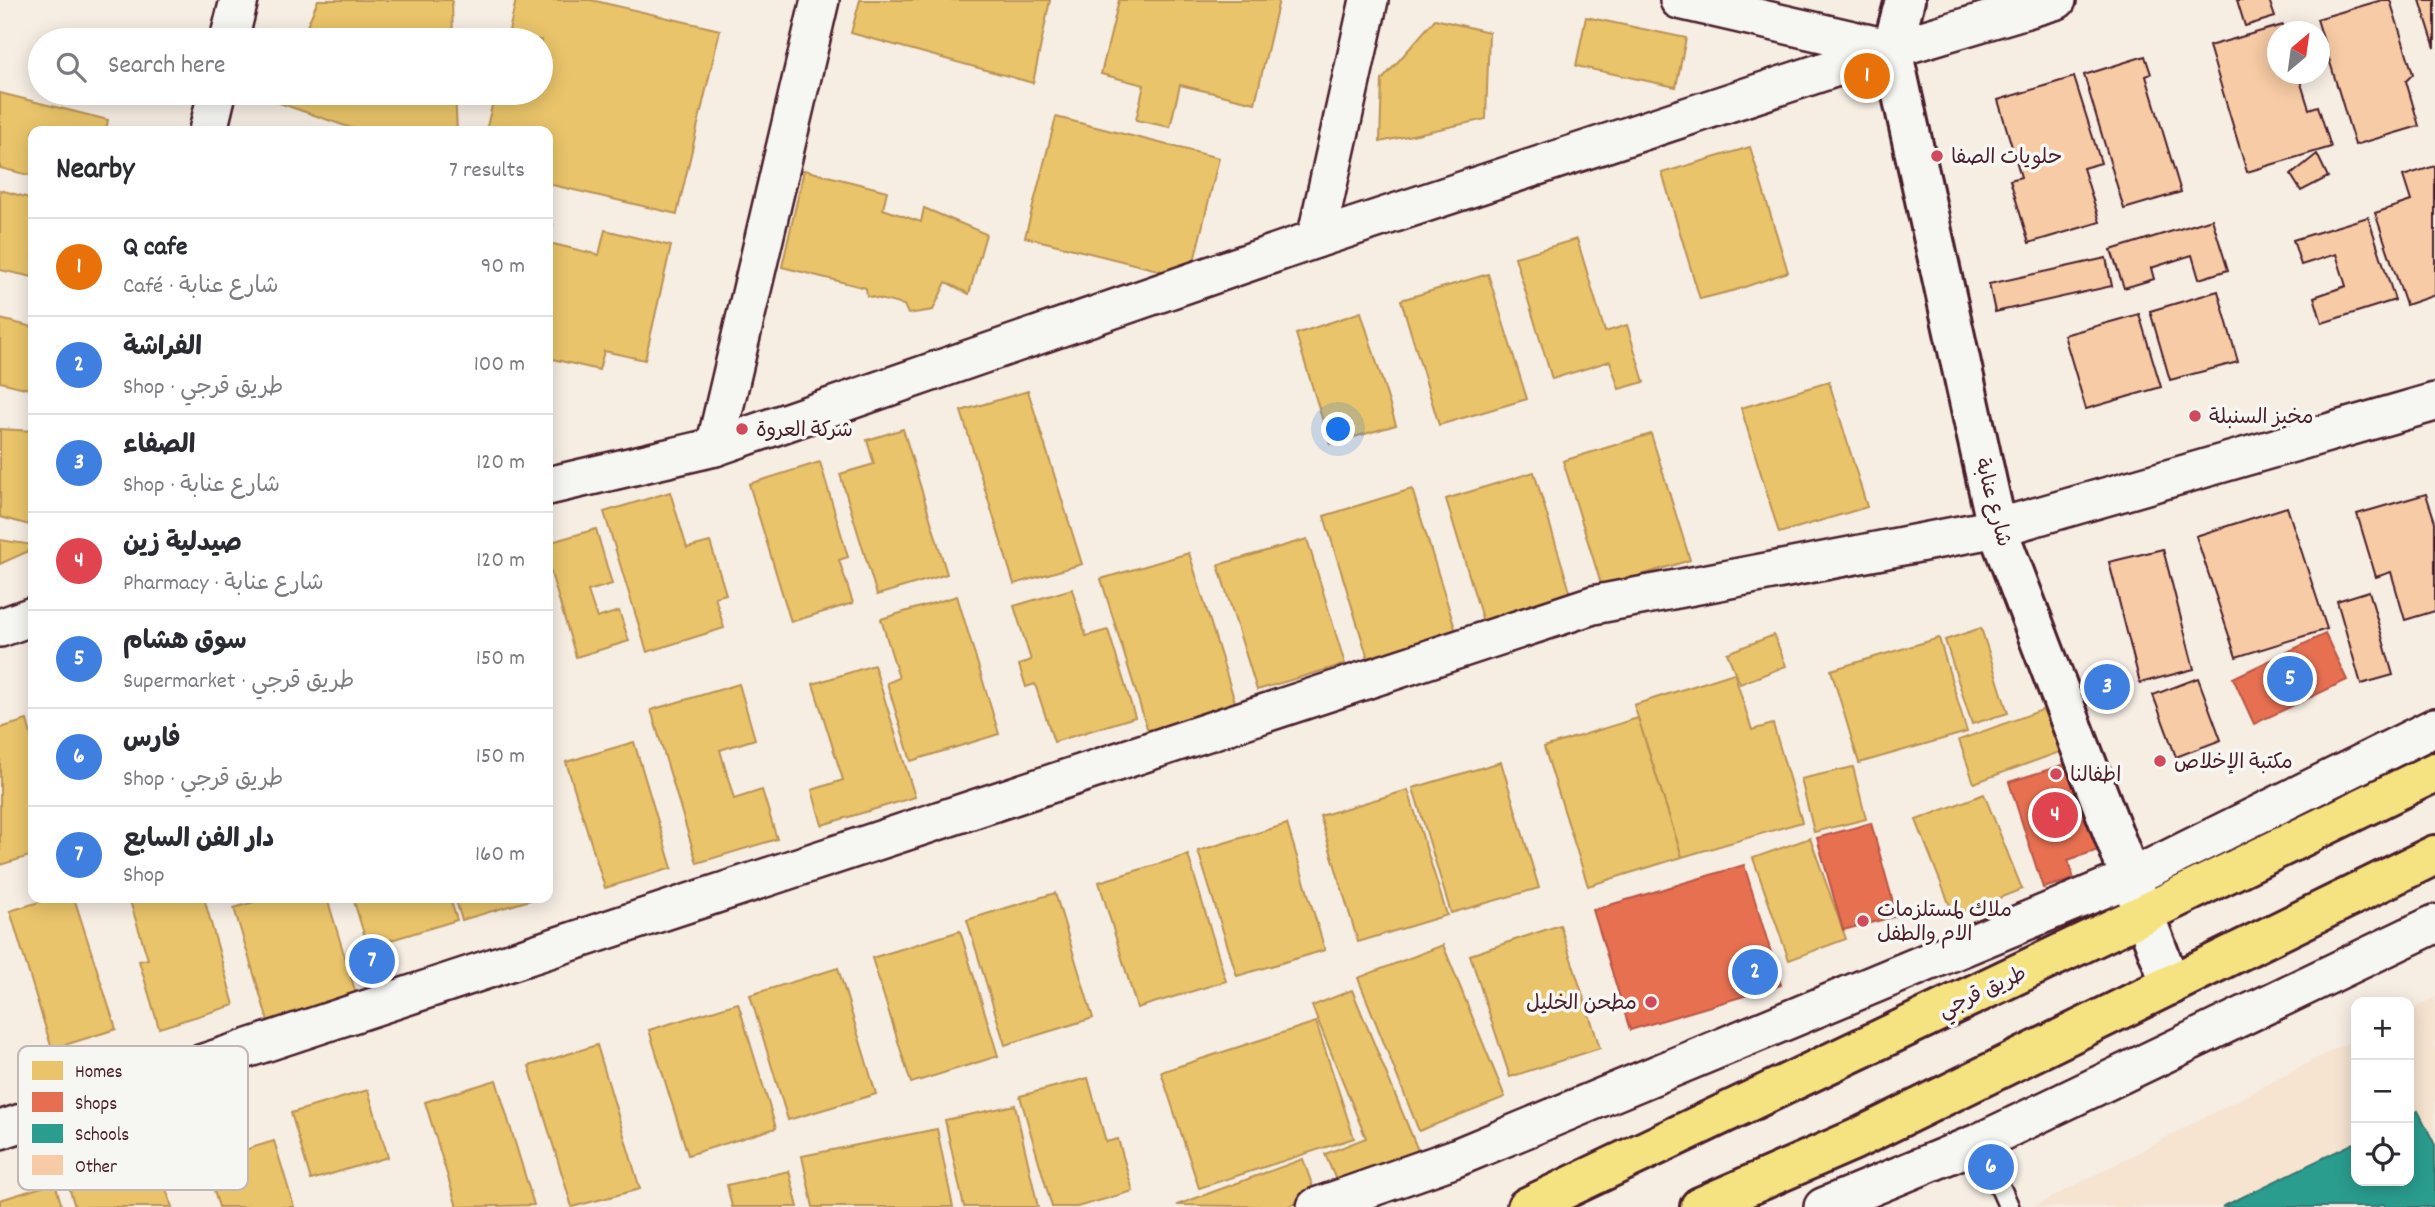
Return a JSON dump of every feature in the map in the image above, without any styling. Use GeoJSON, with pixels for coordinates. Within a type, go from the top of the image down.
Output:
{"type":"FeatureCollection","features":[{"type":"Feature","properties":{"kind":"highway","name":"طريق قرجي"},"geometry":{"type":"LineString","coordinates":[[1527,1207],[2146,913],[2435,772]]}},
{"type":"Feature","properties":{"kind":"highway"},"geometry":{"type":"LineString","coordinates":[[1700,1207],[1854,1140],[2435,855]]}},
{"type":"Feature","properties":{"kind":"street"},"geometry":{"type":"LineString","coordinates":[[232,28],[239,0]]}},
{"type":"Feature","properties":{"kind":"street"},"geometry":{"type":"LineString","coordinates":[[715,447],[820,0]]}},
{"type":"Feature","properties":{"kind":"street"},"geometry":{"type":"LineString","coordinates":[[1316,239],[1368,0]]}},
{"type":"Feature","properties":{"kind":"street"},"geometry":{"type":"LineString","coordinates":[[1679,0],[1892,50]]}},
{"type":"Feature","properties":{"kind":"street","name":"شارع عنابة"},"geometry":{"type":"LineString","coordinates":[[1905,0],[1892,50],[1997,527],[2130,878],[2146,913],[2171,985]]}},
{"type":"Feature","properties":{"kind":"street"},"geometry":{"type":"LineString","coordinates":[[553,485],[715,447],[1316,239],[1892,50],[2057,0]]}},
{"type":"Feature","properties":{"kind":"street"},"geometry":{"type":"LineString","coordinates":[[209,126],[214,105]]}},
{"type":"Feature","properties":{"kind":"street"},"geometry":{"type":"LineString","coordinates":[[248,1048],[1593,605],[1997,527],[2435,402]]}},
{"type":"Feature","properties":{"kind":"street"},"geometry":{"type":"LineString","coordinates":[[0,628],[28,618]]}},
{"type":"Feature","properties":{"kind":"street"},"geometry":{"type":"LineString","coordinates":[[1316,1207],[1453,1159],[2130,878],[2435,727]]}},
{"type":"Feature","properties":{"kind":"street"},"geometry":{"type":"LineString","coordinates":[[1823,1207],[1980,1142],[2435,924]]}},
{"type":"Feature","properties":{"kind":"street"},"geometry":{"type":"LineString","coordinates":[[0,1130],[18,1124]]}},
{"type":"Feature","properties":{"kind":"lane"},"geometry":{"type":"LineString","coordinates":[[1980,1142],[2009,1207]]}},
{"type":"Feature","properties":{"kind":"shaded area"},"geometry":{"type":"Polygon","coordinates":[[[2435,997],[2435,1207],[2034,1207],[2351,1041],[2351,1186],[2414,1186],[2414,1008],[2435,997]]]}},
{"type":"Feature","properties":{"kind":"building: Homes"},"geometry":{"type":"Polygon","coordinates":[[[318,0],[452,0],[453,28],[306,28],[318,0]]]}},
{"type":"Feature","properties":{"kind":"building: Homes"},"geometry":{"type":"Polygon","coordinates":[[[516,0],[591,0],[720,30],[677,214],[553,185],[553,126],[487,126],[492,105],[553,105],[553,28],[510,28],[516,0]]]}},
{"type":"Feature","properties":{"kind":"building: Homes"},"geometry":{"type":"Polygon","coordinates":[[[860,0],[1050,0],[1033,83],[851,33],[860,0]]]}},
{"type":"Feature","properties":{"kind":"building: Homes"},"geometry":{"type":"Polygon","coordinates":[[[1119,0],[1279,0],[1255,103],[1180,85],[1170,127],[1136,120],[1144,85],[1101,74],[1119,0]]]}},
{"type":"Feature","properties":{"kind":"building: Homes"},"geometry":{"type":"Polygon","coordinates":[[[1586,17],[1686,38],[1676,87],[1576,66],[1586,17]]]}},
{"type":"Feature","properties":{"kind":"building: Homes"},"geometry":{"type":"Polygon","coordinates":[[[1435,19],[1489,32],[1486,119],[1380,142],[1382,80],[1435,19]]]}},
{"type":"Feature","properties":{"kind":"building: Homes"},"geometry":{"type":"Polygon","coordinates":[[[0,93],[28,100],[28,105],[48,105],[108,120],[107,126],[28,126],[28,175],[0,168],[0,93]]]}},
{"type":"Feature","properties":{"kind":"building: Homes"},"geometry":{"type":"Polygon","coordinates":[[[285,105],[456,105],[457,126],[346,126],[285,105]]]}},
{"type":"Feature","properties":{"kind":"building: Homes"},"geometry":{"type":"Polygon","coordinates":[[[1056,117],[1219,158],[1190,278],[1025,237],[1056,117]]]}},
{"type":"Feature","properties":{"kind":"building: Homes"},"geometry":{"type":"Polygon","coordinates":[[[1750,147],[1788,272],[1700,299],[1662,173],[1750,147]]]}},
{"type":"Feature","properties":{"kind":"building: Homes"},"geometry":{"type":"Polygon","coordinates":[[[804,170],[887,191],[883,209],[921,222],[924,208],[986,234],[969,294],[946,282],[933,310],[908,314],[904,305],[867,296],[866,288],[782,267],[804,170]]]}},
{"type":"Feature","properties":{"kind":"building: Homes"},"geometry":{"type":"Polygon","coordinates":[[[0,190],[28,198],[28,276],[0,270],[0,190]]]}},
{"type":"Feature","properties":{"kind":"building: Homes"},"geometry":{"type":"Polygon","coordinates":[[[605,230],[671,246],[645,360],[604,351],[599,370],[553,359],[553,244],[599,255],[605,230]]]}},
{"type":"Feature","properties":{"kind":"building: Homes"},"geometry":{"type":"Polygon","coordinates":[[[1577,239],[1605,332],[1627,325],[1644,382],[1619,389],[1610,361],[1552,379],[1515,257],[1577,239]]]}},
{"type":"Feature","properties":{"kind":"building: Homes"},"geometry":{"type":"Polygon","coordinates":[[[1488,274],[1527,399],[1439,425],[1401,300],[1488,274]]]}},
{"type":"Feature","properties":{"kind":"building: Homes"},"geometry":{"type":"Polygon","coordinates":[[[1361,312],[1396,425],[1330,444],[1296,334],[1361,312]]]}},
{"type":"Feature","properties":{"kind":"building: Homes"},"geometry":{"type":"Polygon","coordinates":[[[0,319],[28,326],[28,389],[0,382],[0,319]]]}},
{"type":"Feature","properties":{"kind":"building: Homes"},"geometry":{"type":"Polygon","coordinates":[[[1829,382],[1867,507],[1779,533],[1741,408],[1829,382]]]}},
{"type":"Feature","properties":{"kind":"building: Homes"},"geometry":{"type":"Polygon","coordinates":[[[1028,391],[1082,564],[1014,584],[961,411],[1028,391]]]}},
{"type":"Feature","properties":{"kind":"building: Homes"},"geometry":{"type":"Polygon","coordinates":[[[0,429],[28,431],[28,525],[0,517],[0,429]]]}},
{"type":"Feature","properties":{"kind":"building: Homes"},"geometry":{"type":"Polygon","coordinates":[[[903,429],[947,574],[877,595],[840,474],[874,464],[867,440],[903,429]]]}},
{"type":"Feature","properties":{"kind":"building: Homes"},"geometry":{"type":"Polygon","coordinates":[[[1651,434],[1690,560],[1602,587],[1563,461],[1651,434]]]}},
{"type":"Feature","properties":{"kind":"building: Homes"},"geometry":{"type":"Polygon","coordinates":[[[820,462],[848,557],[839,560],[853,603],[791,622],[749,484],[820,462]]]}},
{"type":"Feature","properties":{"kind":"building: Homes"},"geometry":{"type":"Polygon","coordinates":[[[1534,472],[1572,598],[1484,625],[1446,499],[1534,472]]]}},
{"type":"Feature","properties":{"kind":"building: Homes"},"geometry":{"type":"Polygon","coordinates":[[[1412,489],[1458,638],[1370,665],[1324,516],[1412,489]]]}},
{"type":"Feature","properties":{"kind":"building: Homes"},"geometry":{"type":"Polygon","coordinates":[[[670,492],[687,548],[710,542],[726,594],[715,597],[724,628],[647,652],[604,512],[670,492]]]}},
{"type":"Feature","properties":{"kind":"building: Homes"},"geometry":{"type":"Polygon","coordinates":[[[596,529],[612,584],[588,591],[597,618],[619,611],[629,641],[576,657],[553,580],[553,542],[596,529]]]}},
{"type":"Feature","properties":{"kind":"building: Homes"},"geometry":{"type":"Polygon","coordinates":[[[1307,539],[1345,664],[1257,690],[1218,565],[1307,539]]]}},
{"type":"Feature","properties":{"kind":"building: Homes"},"geometry":{"type":"Polygon","coordinates":[[[0,540],[28,544],[28,551],[0,564],[0,540]]]}},
{"type":"Feature","properties":{"kind":"building: Homes"},"geometry":{"type":"Polygon","coordinates":[[[1189,553],[1236,705],[1148,731],[1101,579],[1189,553]]]}},
{"type":"Feature","properties":{"kind":"building: Homes"},"geometry":{"type":"Polygon","coordinates":[[[1072,589],[1086,636],[1108,630],[1135,717],[1054,742],[1035,684],[1026,687],[1019,665],[1031,660],[1014,606],[1072,589]]]}},
{"type":"Feature","properties":{"kind":"building: Homes"},"geometry":{"type":"Polygon","coordinates":[[[957,596],[999,734],[911,761],[887,683],[899,678],[881,619],[957,596]]]}},
{"type":"Feature","properties":{"kind":"building: Homes"},"geometry":{"type":"Polygon","coordinates":[[[1981,628],[2008,713],[1972,724],[1945,640],[1981,628]]]}},
{"type":"Feature","properties":{"kind":"building: Homes"},"geometry":{"type":"Polygon","coordinates":[[[1774,635],[1786,666],[1740,684],[1727,653],[1774,635]]]}},
{"type":"Feature","properties":{"kind":"building: Homes"},"geometry":{"type":"Polygon","coordinates":[[[1939,638],[1967,732],[1859,763],[1831,670],[1939,638]]]}},
{"type":"Feature","properties":{"kind":"building: Homes"},"geometry":{"type":"Polygon","coordinates":[[[874,665],[915,797],[822,825],[812,790],[843,780],[813,684],[874,665]]]}},
{"type":"Feature","properties":{"kind":"building: Homes"},"geometry":{"type":"Polygon","coordinates":[[[1734,673],[1752,730],[1773,724],[1802,822],[1682,857],[1634,705],[1734,673]]]}},
{"type":"Feature","properties":{"kind":"building: Homes"},"geometry":{"type":"Polygon","coordinates":[[[739,684],[755,739],[720,750],[734,799],[762,790],[777,839],[697,863],[651,710],[739,684]]]}},
{"type":"Feature","properties":{"kind":"building: Homes"},"geometry":{"type":"Polygon","coordinates":[[[2053,706],[2068,749],[1974,783],[1959,740],[2053,706]]]}},
{"type":"Feature","properties":{"kind":"building: Homes"},"geometry":{"type":"Polygon","coordinates":[[[1638,718],[1682,857],[1588,886],[1544,747],[1638,718]]]}},
{"type":"Feature","properties":{"kind":"building: Homes"},"geometry":{"type":"Polygon","coordinates":[[[27,720],[28,724],[28,857],[0,865],[0,728],[27,720]]]}},
{"type":"Feature","properties":{"kind":"building: Homes"},"geometry":{"type":"Polygon","coordinates":[[[634,742],[672,868],[605,888],[566,762],[634,742]]]}},
{"type":"Feature","properties":{"kind":"building: Homes"},"geometry":{"type":"Polygon","coordinates":[[[1501,762],[1539,888],[1451,913],[1413,788],[1501,762]]]}},
{"type":"Feature","properties":{"kind":"building: Homes"},"geometry":{"type":"Polygon","coordinates":[[[1853,767],[1866,819],[1814,832],[1801,779],[1853,767]]]}},
{"type":"Feature","properties":{"kind":"building: Homes"},"geometry":{"type":"Polygon","coordinates":[[[1408,790],[1447,915],[1358,942],[1320,816],[1408,790]]]}},
{"type":"Feature","properties":{"kind":"building: Homes"},"geometry":{"type":"Polygon","coordinates":[[[1984,794],[2022,889],[1954,916],[1916,820],[1984,794]]]}},
{"type":"Feature","properties":{"kind":"building: Homes"},"geometry":{"type":"Polygon","coordinates":[[[1287,824],[1325,950],[1237,976],[1198,851],[1287,824]]]}},
{"type":"Feature","properties":{"kind":"building: Homes"},"geometry":{"type":"Polygon","coordinates":[[[1810,838],[1846,939],[1789,960],[1753,858],[1810,838]]]}},
{"type":"Feature","properties":{"kind":"building: Homes"},"geometry":{"type":"Polygon","coordinates":[[[1188,855],[1226,981],[1137,1008],[1099,882],[1188,855]]]}},
{"type":"Feature","properties":{"kind":"building: Homes"},"geometry":{"type":"Polygon","coordinates":[[[1055,893],[1093,1018],[1005,1045],[967,920],[1055,893]]]}},
{"type":"Feature","properties":{"kind":"building: Homes"},"geometry":{"type":"Polygon","coordinates":[[[36,903],[76,903],[116,1029],[62,1046],[51,1046],[10,911],[36,903]]]}},
{"type":"Feature","properties":{"kind":"building: Homes"},"geometry":{"type":"Polygon","coordinates":[[[131,903],[205,903],[234,1005],[159,1028],[139,961],[148,959],[131,903]]]}},
{"type":"Feature","properties":{"kind":"building: Homes"},"geometry":{"type":"Polygon","coordinates":[[[250,903],[329,903],[360,1007],[272,1034],[234,908],[250,903]]]}},
{"type":"Feature","properties":{"kind":"building: Homes"},"geometry":{"type":"Polygon","coordinates":[[[355,903],[452,903],[457,920],[368,947],[355,903]]]}},
{"type":"Feature","properties":{"kind":"building: Homes"},"geometry":{"type":"Polygon","coordinates":[[[457,903],[520,903],[462,920],[457,903]]]}},
{"type":"Feature","properties":{"kind":"building: Homes"},"geometry":{"type":"Polygon","coordinates":[[[1560,925],[1600,1048],[1510,1077],[1470,955],[1560,925]]]}},
{"type":"Feature","properties":{"kind":"building: Homes"},"geometry":{"type":"Polygon","coordinates":[[[960,931],[998,1056],[911,1083],[872,958],[960,931]]]}},
{"type":"Feature","properties":{"kind":"building: Homes"},"geometry":{"type":"Polygon","coordinates":[[[1443,945],[1505,1097],[1419,1131],[1358,978],[1443,945]]]}},
{"type":"Feature","properties":{"kind":"building: Homes"},"geometry":{"type":"Polygon","coordinates":[[[838,968],[876,1094],[788,1120],[750,995],[838,968]]]}},
{"type":"Feature","properties":{"kind":"building: Homes"},"geometry":{"type":"Polygon","coordinates":[[[1352,990],[1419,1153],[1338,1185],[1325,1154],[1366,1138],[1312,1006],[1352,990]]]}},
{"type":"Feature","properties":{"kind":"building: Homes"},"geometry":{"type":"Polygon","coordinates":[[[738,1003],[776,1128],[688,1155],[649,1030],[738,1003]]]}},
{"type":"Feature","properties":{"kind":"building: Homes"},"geometry":{"type":"Polygon","coordinates":[[[1316,1022],[1354,1138],[1199,1188],[1161,1072],[1316,1022]]]}},
{"type":"Feature","properties":{"kind":"building: Homes"},"geometry":{"type":"Polygon","coordinates":[[[597,1045],[640,1189],[572,1207],[529,1066],[597,1045]]]}},
{"type":"Feature","properties":{"kind":"building: Homes"},"geometry":{"type":"Polygon","coordinates":[[[1088,1078],[1106,1142],[1118,1139],[1133,1191],[1077,1207],[1052,1207],[1020,1096],[1088,1078]]]}},
{"type":"Feature","properties":{"kind":"building: Homes"},"geometry":{"type":"Polygon","coordinates":[[[496,1080],[534,1205],[457,1207],[425,1102],[496,1080]]]}},
{"type":"Feature","properties":{"kind":"building: Homes"},"geometry":{"type":"Polygon","coordinates":[[[368,1090],[388,1157],[311,1180],[291,1113],[368,1090]]]}},
{"type":"Feature","properties":{"kind":"building: Homes"},"geometry":{"type":"Polygon","coordinates":[[[1015,1105],[1038,1207],[964,1207],[945,1120],[1015,1105]]]}},
{"type":"Feature","properties":{"kind":"building: Homes"},"geometry":{"type":"Polygon","coordinates":[[[937,1129],[953,1207],[813,1207],[802,1156],[937,1129]]]}},
{"type":"Feature","properties":{"kind":"building: Homes"},"geometry":{"type":"Polygon","coordinates":[[[274,1141],[294,1207],[219,1207],[214,1190],[248,1190],[248,1149],[274,1141]]]}},
{"type":"Feature","properties":{"kind":"building: Homes"},"geometry":{"type":"Polygon","coordinates":[[[1303,1159],[1316,1196],[1287,1207],[1177,1205],[1303,1159]]]}},
{"type":"Feature","properties":{"kind":"building: Homes"},"geometry":{"type":"Polygon","coordinates":[[[789,1171],[798,1207],[732,1207],[727,1185],[789,1171]]]}},
{"type":"Feature","properties":{"kind":"building: Homes"},"geometry":{"type":"Polygon","coordinates":[[[32,1190],[57,1190],[62,1207],[0,1207],[0,1200],[32,1190]]]}},
{"type":"Feature","properties":{"kind":"building: Homes"},"geometry":{"type":"Polygon","coordinates":[[[70,1190],[166,1190],[172,1207],[75,1207],[70,1190]]]}},
{"type":"Feature","properties":{"kind":"building: Shops"},"geometry":{"type":"Polygon","coordinates":[[[2325,634],[2347,680],[2254,724],[2233,678],[2325,634]]]}},
{"type":"Feature","properties":{"kind":"building: Shops"},"geometry":{"type":"Polygon","coordinates":[[[2072,762],[2101,849],[2068,860],[2074,879],[2043,888],[2009,782],[2072,762]]]}},
{"type":"Feature","properties":{"kind":"building: Shops"},"geometry":{"type":"Polygon","coordinates":[[[1871,823],[1897,916],[1843,930],[1817,838],[1871,823]]]}},
{"type":"Feature","properties":{"kind":"building: Shops"},"geometry":{"type":"Polygon","coordinates":[[[1744,865],[1781,985],[1630,1030],[1593,910],[1744,865]]]}},
{"type":"Feature","properties":{"kind":"building: Schools"},"geometry":{"type":"Polygon","coordinates":[[[2418,1111],[2435,1145],[2435,1207],[2386,1207],[2384,1204],[2377,1207],[2222,1207],[2351,1144],[2351,1186],[2414,1186],[2414,1113],[2418,1111]]]}},
{"type":"Feature","properties":{"kind":"building: Other"},"geometry":{"type":"Polygon","coordinates":[[[2237,0],[2269,0],[2275,17],[2245,26],[2237,0]]]}},
{"type":"Feature","properties":{"kind":"building: Other"},"geometry":{"type":"Polygon","coordinates":[[[2390,0],[2413,74],[2406,81],[2419,126],[2355,145],[2330,62],[2330,21],[2317,19],[2390,0]]]}},
{"type":"Feature","properties":{"kind":"building: Other"},"geometry":{"type":"Polygon","coordinates":[[[2420,0],[2435,0],[2435,48],[2420,0]]]}},
{"type":"Feature","properties":{"kind":"building: Other"},"geometry":{"type":"Polygon","coordinates":[[[2267,30],[2267,84],[2301,84],[2309,109],[2318,106],[2331,147],[2247,172],[2209,46],[2267,30]]]}},
{"type":"Feature","properties":{"kind":"building: Other"},"geometry":{"type":"Polygon","coordinates":[[[2145,56],[2151,74],[2146,76],[2181,192],[2124,209],[2084,75],[2145,56]]]}},
{"type":"Feature","properties":{"kind":"building: Other"},"geometry":{"type":"Polygon","coordinates":[[[2074,77],[2101,163],[2083,168],[2100,222],[2029,243],[2010,180],[2021,177],[1998,100],[2074,77]]]}},
{"type":"Feature","properties":{"kind":"building: Other"},"geometry":{"type":"Polygon","coordinates":[[[2317,154],[2328,177],[2301,191],[2291,175],[2317,154]]]}},
{"type":"Feature","properties":{"kind":"building: Other"},"geometry":{"type":"Polygon","coordinates":[[[2435,166],[2435,295],[2406,305],[2375,213],[2411,201],[2403,176],[2435,166]]]}},
{"type":"Feature","properties":{"kind":"building: Other"},"geometry":{"type":"Polygon","coordinates":[[[2368,217],[2395,300],[2322,323],[2314,297],[2346,286],[2336,254],[2301,265],[2293,240],[2368,217]]]}},
{"type":"Feature","properties":{"kind":"building: Other"},"geometry":{"type":"Polygon","coordinates":[[[2212,219],[2228,270],[2199,279],[2192,255],[2151,268],[2154,279],[2124,288],[2111,250],[2212,219]]]}},
{"type":"Feature","properties":{"kind":"building: Other"},"geometry":{"type":"Polygon","coordinates":[[[2106,258],[2112,286],[1995,312],[1989,284],[2106,258]]]}},
{"type":"Feature","properties":{"kind":"building: Other"},"geometry":{"type":"Polygon","coordinates":[[[2218,291],[2238,362],[2170,380],[2150,311],[2218,291]]]}},
{"type":"Feature","properties":{"kind":"building: Other"},"geometry":{"type":"Polygon","coordinates":[[[2139,314],[2161,387],[2086,409],[2064,335],[2139,314]]]}},
{"type":"Feature","properties":{"kind":"building: Other"},"geometry":{"type":"Polygon","coordinates":[[[2426,494],[2435,522],[2435,611],[2405,620],[2391,572],[2376,577],[2357,514],[2426,494]]]}},
{"type":"Feature","properties":{"kind":"building: Other"},"geometry":{"type":"Polygon","coordinates":[[[2287,507],[2327,629],[2236,657],[2196,536],[2287,507]]]}},
{"type":"Feature","properties":{"kind":"building: Other"},"geometry":{"type":"Polygon","coordinates":[[[2163,549],[2194,669],[2140,683],[2109,562],[2163,549]]]}},
{"type":"Feature","properties":{"kind":"building: Other"},"geometry":{"type":"Polygon","coordinates":[[[2369,591],[2393,675],[2361,684],[2337,601],[2369,591]]]}},
{"type":"Feature","properties":{"kind":"building: Other"},"geometry":{"type":"Polygon","coordinates":[[[2198,678],[2221,740],[2176,757],[2153,695],[2198,678]]]}},
{"type":"Feature","properties":{"kind":"place","name":"Q cafe"},"geometry":{"type":"Point","coordinates":[1867,76]}},
{"type":"Feature","properties":{"kind":"place","name":"حلويات الصفا"},"geometry":{"type":"Point","coordinates":[1937,156]}},
{"type":"Feature","properties":{"kind":"place","name":"مخبز السنبلة"},"geometry":{"type":"Point","coordinates":[2195,416]}},
{"type":"Feature","properties":{"kind":"place","name":"شركة العروة"},"geometry":{"type":"Point","coordinates":[742,429]}},
{"type":"Feature","properties":{"kind":"place","name":"سوق هشام"},"geometry":{"type":"Point","coordinates":[2290,679]}},
{"type":"Feature","properties":{"kind":"place","name":"الصفاء"},"geometry":{"type":"Point","coordinates":[2107,687]}},
{"type":"Feature","properties":{"kind":"place","name":"مكتبة الإخلاص"},"geometry":{"type":"Point","coordinates":[2160,761]}},
{"type":"Feature","properties":{"kind":"place","name":"اطفالنا"},"geometry":{"type":"Point","coordinates":[2056,774]}},
{"type":"Feature","properties":{"kind":"place","name":"صيدلية زين"},"geometry":{"type":"Point","coordinates":[2055,815]}},
{"type":"Feature","properties":{"kind":"place","name":"ملاك لمستلزمات الام والطفل"},"geometry":{"type":"Point","coordinates":[1863,921]}},
{"type":"Feature","properties":{"kind":"place","name":"دار الفن السابع"},"geometry":{"type":"Point","coordinates":[372,961]}},
{"type":"Feature","properties":{"kind":"place","name":"الفراشة"},"geometry":{"type":"Point","coordinates":[1755,972]}},
{"type":"Feature","properties":{"kind":"place","name":"مطحن الخليل"},"geometry":{"type":"Point","coordinates":[1651,1002]}},
{"type":"Feature","properties":{"kind":"place","name":"فارس"},"geometry":{"type":"Point","coordinates":[1991,1167]}}]}
